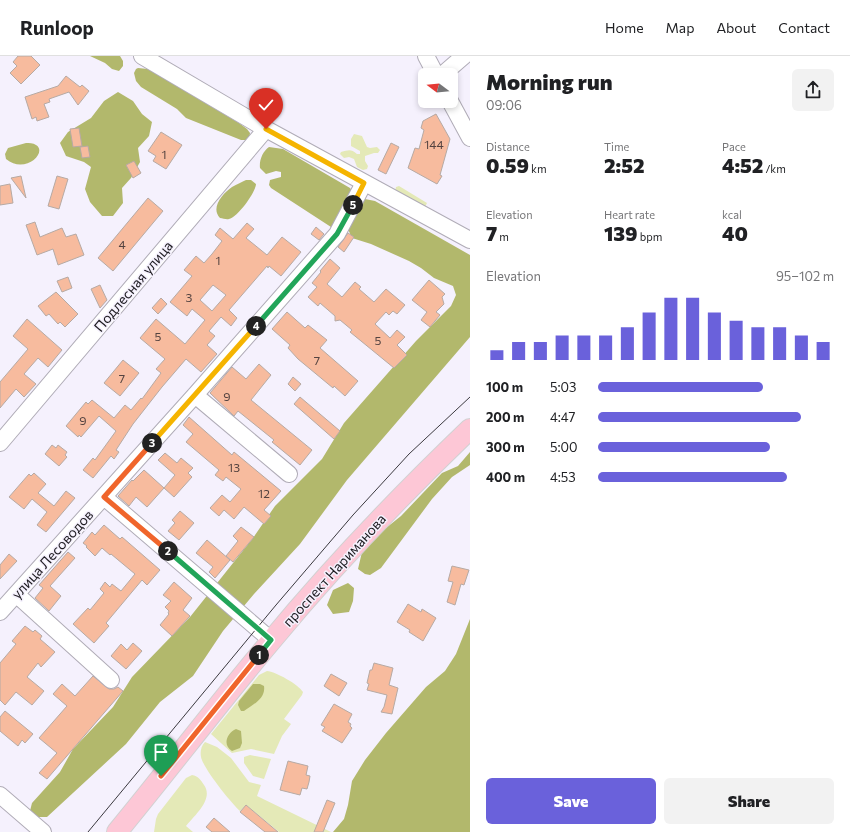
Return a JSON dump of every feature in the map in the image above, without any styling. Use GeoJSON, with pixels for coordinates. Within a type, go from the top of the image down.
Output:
{"type":"FeatureCollection","features":[{"type":"Feature","properties":{"kind":"main road","name":"проспект Нариманова"},"geometry":{"type":"LineString","coordinates":[[117,832],[271,640],[333,569],[379,518],[470,429]]}},
{"type":"Feature","properties":{"kind":"street"},"geometry":{"type":"LineString","coordinates":[[142,56],[266,129],[470,240]]}},
{"type":"Feature","properties":{"kind":"street"},"geometry":{"type":"LineString","coordinates":[[426,56],[432,68]]}},
{"type":"Feature","properties":{"kind":"street"},"geometry":{"type":"LineString","coordinates":[[450,68],[464,56]]}},
{"type":"Feature","properties":{"kind":"street"},"geometry":{"type":"LineString","coordinates":[[454,108],[470,138]]}},
{"type":"Feature","properties":{"kind":"street","name":"Подлесная улица"},"geometry":{"type":"LineString","coordinates":[[0,443],[266,129]]}},
{"type":"Feature","properties":{"kind":"street","name":"улица Лесоводов"},"geometry":{"type":"LineString","coordinates":[[0,612],[337,234],[364,183]]}},
{"type":"Feature","properties":{"kind":"street"},"geometry":{"type":"LineString","coordinates":[[195,395],[289,474]]}},
{"type":"Feature","properties":{"kind":"street"},"geometry":{"type":"LineString","coordinates":[[104,497],[271,640]]}},
{"type":"Feature","properties":{"kind":"street"},"geometry":{"type":"LineString","coordinates":[[16,594],[111,680]]}},
{"type":"Feature","properties":{"kind":"street"},"geometry":{"type":"LineString","coordinates":[[0,795],[43,832]]}},
{"type":"Feature","properties":{"kind":"green space"},"geometry":{"type":"Polygon","coordinates":[[[90,56],[120,56],[123,61],[123,66],[119,71],[112,69],[105,63],[90,56]]]}},
{"type":"Feature","properties":{"kind":"green space"},"geometry":{"type":"Polygon","coordinates":[[[138,68],[148,69],[239,123],[250,133],[249,140],[241,140],[186,118],[177,109],[141,87],[136,81],[134,73],[138,68]]]}},
{"type":"Feature","properties":{"kind":"green space"},"geometry":{"type":"Polygon","coordinates":[[[118,92],[133,101],[142,114],[152,122],[149,136],[138,148],[140,162],[131,178],[122,188],[123,203],[113,216],[102,216],[90,202],[85,189],[91,167],[84,162],[66,156],[60,143],[68,132],[91,118],[104,101],[118,92]]]}},
{"type":"Feature","properties":{"kind":"green space"},"geometry":{"type":"Polygon","coordinates":[[[354,134],[362,136],[367,147],[377,147],[380,150],[378,153],[365,156],[365,161],[368,166],[367,169],[363,170],[357,167],[354,159],[349,157],[344,158],[340,154],[341,152],[350,150],[360,154],[360,151],[351,146],[351,139],[354,134]]]}},
{"type":"Feature","properties":{"kind":"green space"},"geometry":{"type":"Polygon","coordinates":[[[26,143],[35,144],[39,148],[37,157],[33,161],[20,165],[6,159],[5,154],[8,148],[26,143]]]}},
{"type":"Feature","properties":{"kind":"green space"},"geometry":{"type":"Polygon","coordinates":[[[269,147],[283,149],[350,188],[353,192],[333,227],[271,188],[269,185],[270,180],[281,177],[281,172],[276,171],[266,174],[260,168],[262,156],[269,147]]]}},
{"type":"Feature","properties":{"kind":"green space"},"geometry":{"type":"Polygon","coordinates":[[[246,180],[251,180],[256,184],[250,198],[241,210],[232,218],[220,218],[216,210],[219,201],[232,187],[246,180]]]}},
{"type":"Feature","properties":{"kind":"green space"},"geometry":{"type":"Polygon","coordinates":[[[399,186],[427,203],[424,209],[395,191],[396,187],[399,186]]]}},
{"type":"Feature","properties":{"kind":"green space"},"geometry":{"type":"Polygon","coordinates":[[[365,199],[375,201],[470,255],[470,337],[347,480],[300,544],[254,594],[223,631],[193,676],[160,702],[126,744],[47,817],[35,817],[30,811],[32,803],[60,772],[73,749],[113,707],[132,677],[190,617],[253,538],[275,506],[322,459],[344,423],[416,341],[451,306],[456,295],[453,286],[434,278],[409,261],[371,244],[352,238],[347,227],[365,199]]]}},
{"type":"Feature","properties":{"kind":"green space"},"geometry":{"type":"Polygon","coordinates":[[[470,452],[470,465],[452,477],[432,499],[381,568],[370,575],[365,574],[358,569],[362,552],[376,536],[401,516],[442,473],[458,466],[470,452]]]}},
{"type":"Feature","properties":{"kind":"green space"},"geometry":{"type":"Polygon","coordinates":[[[348,583],[354,588],[353,601],[349,612],[333,614],[327,605],[333,590],[348,583]]]}},
{"type":"Feature","properties":{"kind":"green space"},"geometry":{"type":"Polygon","coordinates":[[[470,619],[470,832],[333,832],[344,819],[352,781],[365,760],[426,687],[445,671],[456,654],[470,619]]]}},
{"type":"Feature","properties":{"kind":"green space"},"geometry":{"type":"Polygon","coordinates":[[[267,671],[297,685],[303,692],[284,719],[291,724],[282,736],[274,754],[251,749],[232,753],[211,734],[259,675],[267,671]]]}},
{"type":"Feature","properties":{"kind":"green space"},"geometry":{"type":"Polygon","coordinates":[[[253,684],[260,684],[264,686],[263,695],[254,704],[244,711],[241,711],[238,705],[239,701],[253,684]]]}},
{"type":"Feature","properties":{"kind":"green space"},"geometry":{"type":"Polygon","coordinates":[[[236,729],[241,731],[242,743],[240,748],[232,751],[227,746],[226,742],[230,733],[236,729]]]}},
{"type":"Feature","properties":{"kind":"green space"},"geometry":{"type":"Polygon","coordinates":[[[205,742],[217,747],[231,758],[249,782],[261,785],[257,796],[331,832],[279,832],[246,805],[240,811],[230,801],[203,762],[201,751],[205,742]]]}},
{"type":"Feature","properties":{"kind":"green space"},"geometry":{"type":"Polygon","coordinates":[[[250,755],[271,759],[264,779],[253,776],[244,763],[244,757],[250,755]]]}},
{"type":"Feature","properties":{"kind":"green space"},"geometry":{"type":"Polygon","coordinates":[[[192,775],[198,777],[202,781],[207,796],[202,807],[186,826],[193,832],[154,832],[158,814],[186,778],[192,775]]]}},
{"type":"Feature","properties":{"kind":"building"},"geometry":{"type":"Polygon","coordinates":[[[18,56],[31,56],[40,65],[21,84],[10,73],[17,66],[13,62],[18,56]]]}},
{"type":"Feature","properties":{"kind":"building"},"geometry":{"type":"Polygon","coordinates":[[[66,76],[80,87],[82,85],[89,91],[78,105],[69,92],[49,99],[50,102],[44,104],[49,117],[37,121],[36,117],[32,119],[25,97],[58,86],[66,76]]]}},
{"type":"Feature","properties":{"kind":"building"},"geometry":{"type":"Polygon","coordinates":[[[436,114],[450,139],[440,175],[442,176],[437,184],[408,168],[415,148],[419,149],[424,130],[421,128],[423,121],[436,114]]]}},
{"type":"Feature","properties":{"kind":"building"},"geometry":{"type":"Polygon","coordinates":[[[79,128],[82,146],[73,147],[70,129],[79,128]]]}},
{"type":"Feature","properties":{"kind":"building"},"geometry":{"type":"Polygon","coordinates":[[[161,132],[182,145],[166,169],[153,161],[156,156],[148,151],[161,132]]]}},
{"type":"Feature","properties":{"kind":"building"},"geometry":{"type":"Polygon","coordinates":[[[391,143],[399,147],[386,174],[378,170],[391,143]]]}},
{"type":"Feature","properties":{"kind":"building"},"geometry":{"type":"Polygon","coordinates":[[[88,146],[90,157],[82,158],[80,147],[88,146]]]}},
{"type":"Feature","properties":{"kind":"building"},"geometry":{"type":"Polygon","coordinates":[[[134,161],[141,173],[133,178],[126,165],[134,161]]]}},
{"type":"Feature","properties":{"kind":"building"},"geometry":{"type":"Polygon","coordinates":[[[21,176],[26,198],[11,178],[21,176]]]}},
{"type":"Feature","properties":{"kind":"building"},"geometry":{"type":"Polygon","coordinates":[[[57,176],[68,179],[59,209],[48,206],[57,176]]]}},
{"type":"Feature","properties":{"kind":"building"},"geometry":{"type":"Polygon","coordinates":[[[10,184],[13,203],[0,205],[0,186],[10,184]]]}},
{"type":"Feature","properties":{"kind":"building"},"geometry":{"type":"Polygon","coordinates":[[[148,198],[163,211],[113,271],[98,258],[148,198]]]}},
{"type":"Feature","properties":{"kind":"building"},"geometry":{"type":"Polygon","coordinates":[[[35,222],[40,237],[62,228],[66,237],[76,234],[84,255],[58,265],[53,249],[37,255],[26,225],[35,222]]]}},
{"type":"Feature","properties":{"kind":"building"},"geometry":{"type":"Polygon","coordinates":[[[247,223],[254,229],[246,238],[267,255],[282,237],[301,252],[281,276],[267,266],[229,310],[237,318],[231,326],[221,317],[209,331],[215,336],[207,345],[217,354],[201,372],[186,359],[133,424],[116,450],[119,452],[114,459],[111,456],[93,478],[83,470],[93,458],[95,460],[116,431],[99,416],[81,437],[79,435],[78,437],[66,426],[86,402],[88,404],[92,400],[114,418],[125,405],[131,410],[141,398],[142,399],[161,373],[156,369],[165,359],[140,338],[156,319],[185,344],[205,320],[192,309],[187,316],[170,302],[192,276],[184,270],[196,256],[204,263],[212,254],[222,241],[215,235],[220,228],[233,239],[247,223]],[[213,285],[200,300],[212,311],[226,295],[213,285]]]}},
{"type":"Feature","properties":{"kind":"building"},"geometry":{"type":"Polygon","coordinates":[[[316,227],[324,234],[319,240],[311,234],[316,227]]]}},
{"type":"Feature","properties":{"kind":"building"},"geometry":{"type":"Polygon","coordinates":[[[348,233],[354,237],[344,252],[338,247],[348,233]]]}},
{"type":"Feature","properties":{"kind":"building"},"geometry":{"type":"Polygon","coordinates":[[[330,259],[340,268],[327,284],[342,297],[355,282],[361,287],[359,289],[374,302],[386,289],[405,305],[397,314],[393,311],[389,315],[386,312],[375,324],[390,338],[397,330],[405,337],[397,345],[407,355],[394,368],[350,332],[352,330],[340,320],[335,321],[335,316],[320,303],[318,306],[308,297],[317,287],[312,283],[330,259]]]}},
{"type":"Feature","properties":{"kind":"building"},"geometry":{"type":"Polygon","coordinates":[[[68,277],[72,288],[62,292],[57,281],[68,277]]]}},
{"type":"Feature","properties":{"kind":"building"},"geometry":{"type":"Polygon","coordinates":[[[429,280],[445,294],[442,297],[444,304],[436,312],[440,315],[430,327],[421,320],[427,312],[412,300],[429,280]]]}},
{"type":"Feature","properties":{"kind":"building"},"geometry":{"type":"Polygon","coordinates":[[[100,285],[107,300],[100,308],[91,289],[100,285]]]}},
{"type":"Feature","properties":{"kind":"building"},"geometry":{"type":"Polygon","coordinates":[[[56,292],[78,314],[65,327],[60,322],[58,324],[49,314],[46,316],[38,306],[56,292]]]}},
{"type":"Feature","properties":{"kind":"building"},"geometry":{"type":"Polygon","coordinates":[[[161,298],[167,304],[158,314],[152,308],[161,298]]]}},
{"type":"Feature","properties":{"kind":"building"},"geometry":{"type":"Polygon","coordinates":[[[287,312],[305,328],[308,325],[327,340],[320,348],[358,381],[345,396],[298,359],[288,348],[290,345],[272,329],[287,312]]]}},
{"type":"Feature","properties":{"kind":"building"},"geometry":{"type":"Polygon","coordinates":[[[27,319],[62,350],[48,367],[38,358],[24,374],[36,384],[24,397],[16,389],[0,408],[0,382],[28,349],[13,336],[27,319]]]}},
{"type":"Feature","properties":{"kind":"building"},"geometry":{"type":"Polygon","coordinates":[[[123,360],[139,373],[120,396],[104,383],[123,360]]]}},
{"type":"Feature","properties":{"kind":"building"},"geometry":{"type":"Polygon","coordinates":[[[259,364],[271,375],[251,400],[312,450],[300,465],[272,442],[274,440],[238,411],[234,416],[210,393],[232,367],[246,379],[259,364]]]}},
{"type":"Feature","properties":{"kind":"building"},"geometry":{"type":"Polygon","coordinates":[[[293,377],[301,384],[295,391],[288,384],[293,377]]]}},
{"type":"Feature","properties":{"kind":"building"},"geometry":{"type":"Polygon","coordinates":[[[300,397],[340,431],[334,439],[294,404],[300,397]]]}},
{"type":"Feature","properties":{"kind":"building"},"geometry":{"type":"Polygon","coordinates":[[[189,417],[232,455],[234,452],[281,491],[264,510],[271,516],[264,524],[244,507],[234,519],[224,510],[219,516],[210,508],[222,495],[230,502],[241,489],[226,477],[223,481],[215,475],[219,470],[186,442],[193,434],[183,425],[189,417]]]}},
{"type":"Feature","properties":{"kind":"building"},"geometry":{"type":"Polygon","coordinates":[[[52,445],[56,448],[58,445],[67,452],[65,455],[67,457],[59,466],[45,454],[52,445]]]}},
{"type":"Feature","properties":{"kind":"building"},"geometry":{"type":"Polygon","coordinates":[[[165,453],[177,463],[181,458],[193,468],[188,473],[192,477],[174,497],[164,488],[175,475],[158,460],[165,453]]]}},
{"type":"Feature","properties":{"kind":"building"},"geometry":{"type":"Polygon","coordinates":[[[144,470],[164,488],[147,507],[136,497],[129,506],[118,496],[132,480],[133,481],[144,470]]]}},
{"type":"Feature","properties":{"kind":"building"},"geometry":{"type":"Polygon","coordinates":[[[34,473],[46,484],[38,493],[54,506],[66,491],[75,498],[46,532],[37,525],[47,512],[32,499],[24,509],[9,497],[29,474],[31,476],[34,473]]]}},
{"type":"Feature","properties":{"kind":"building"},"geometry":{"type":"Polygon","coordinates":[[[180,511],[194,523],[179,540],[168,531],[175,523],[172,520],[180,511]]]}},
{"type":"Feature","properties":{"kind":"building"},"geometry":{"type":"Polygon","coordinates":[[[104,525],[120,539],[122,537],[160,570],[147,585],[142,580],[106,623],[109,626],[94,643],[73,624],[88,608],[90,610],[104,593],[100,589],[105,582],[110,587],[112,584],[121,591],[135,574],[102,548],[95,556],[83,543],[92,532],[95,535],[104,525]]]}},
{"type":"Feature","properties":{"kind":"building"},"geometry":{"type":"Polygon","coordinates":[[[241,527],[254,537],[233,562],[226,556],[238,541],[233,536],[241,527]]]}},
{"type":"Feature","properties":{"kind":"building"},"geometry":{"type":"Polygon","coordinates":[[[207,540],[230,560],[215,578],[209,572],[213,567],[196,553],[207,540]]]}},
{"type":"Feature","properties":{"kind":"building"},"geometry":{"type":"Polygon","coordinates":[[[68,552],[75,558],[50,586],[61,596],[49,611],[35,598],[43,588],[39,585],[68,552]]]}},
{"type":"Feature","properties":{"kind":"building"},"geometry":{"type":"Polygon","coordinates":[[[9,554],[17,561],[0,579],[0,565],[9,554]]]}},
{"type":"Feature","properties":{"kind":"building"},"geometry":{"type":"Polygon","coordinates":[[[452,566],[469,570],[464,585],[461,584],[455,605],[447,602],[453,582],[448,581],[452,566]]]}},
{"type":"Feature","properties":{"kind":"building"},"geometry":{"type":"Polygon","coordinates":[[[174,582],[192,598],[183,610],[190,616],[172,636],[160,625],[169,614],[169,611],[165,607],[171,601],[163,595],[174,582]]]}},
{"type":"Feature","properties":{"kind":"building"},"geometry":{"type":"Polygon","coordinates":[[[408,604],[421,612],[422,609],[436,618],[423,641],[409,632],[410,630],[397,622],[408,604]]]}},
{"type":"Feature","properties":{"kind":"building"},"geometry":{"type":"Polygon","coordinates":[[[25,626],[33,632],[35,630],[42,636],[40,639],[55,652],[41,667],[38,663],[27,677],[44,691],[32,705],[16,692],[5,705],[0,700],[0,663],[16,644],[12,641],[25,626]]]}},
{"type":"Feature","properties":{"kind":"building"},"geometry":{"type":"Polygon","coordinates":[[[133,643],[142,651],[126,669],[111,656],[121,644],[127,650],[133,643]]]}},
{"type":"Feature","properties":{"kind":"building"},"geometry":{"type":"Polygon","coordinates":[[[374,663],[393,668],[389,685],[398,688],[392,714],[381,712],[387,695],[367,690],[370,670],[372,670],[374,663]]]}},
{"type":"Feature","properties":{"kind":"building"},"geometry":{"type":"Polygon","coordinates":[[[331,674],[347,683],[339,696],[324,686],[331,674]]]}},
{"type":"Feature","properties":{"kind":"building"},"geometry":{"type":"Polygon","coordinates":[[[93,676],[109,689],[118,687],[123,691],[47,779],[39,773],[57,753],[39,738],[67,706],[53,694],[62,684],[75,696],[93,676]]]}},
{"type":"Feature","properties":{"kind":"building"},"geometry":{"type":"Polygon","coordinates":[[[334,704],[352,714],[348,722],[351,724],[350,726],[352,728],[342,743],[322,731],[325,727],[321,725],[334,704]]]}},
{"type":"Feature","properties":{"kind":"building"},"geometry":{"type":"Polygon","coordinates":[[[5,711],[33,734],[25,743],[22,740],[18,746],[0,731],[0,717],[5,711]]]}},
{"type":"Feature","properties":{"kind":"building"},"geometry":{"type":"Polygon","coordinates":[[[288,761],[308,766],[306,775],[310,776],[309,782],[307,789],[302,788],[300,795],[280,790],[288,761]]]}},
{"type":"Feature","properties":{"kind":"building"},"geometry":{"type":"Polygon","coordinates":[[[327,800],[335,803],[323,832],[314,832],[327,800]]]}},
{"type":"Feature","properties":{"kind":"building"},"geometry":{"type":"Polygon","coordinates":[[[246,805],[278,832],[265,832],[240,812],[246,805]]]}},
{"type":"Feature","properties":{"kind":"building"},"geometry":{"type":"Polygon","coordinates":[[[214,818],[230,832],[212,832],[206,827],[214,818]]]}},
{"type":"Feature","properties":{"kind":"tram line"},"geometry":{"type":"LineString","coordinates":[[88,832],[276,605],[353,515],[409,454],[470,397]]}},
{"type":"Feature","properties":{"kind":"route"},"geometry":{"type":"LineString","coordinates":[[161,776],[271,640],[258,627],[104,497],[337,234],[364,183],[266,129]]}}]}
